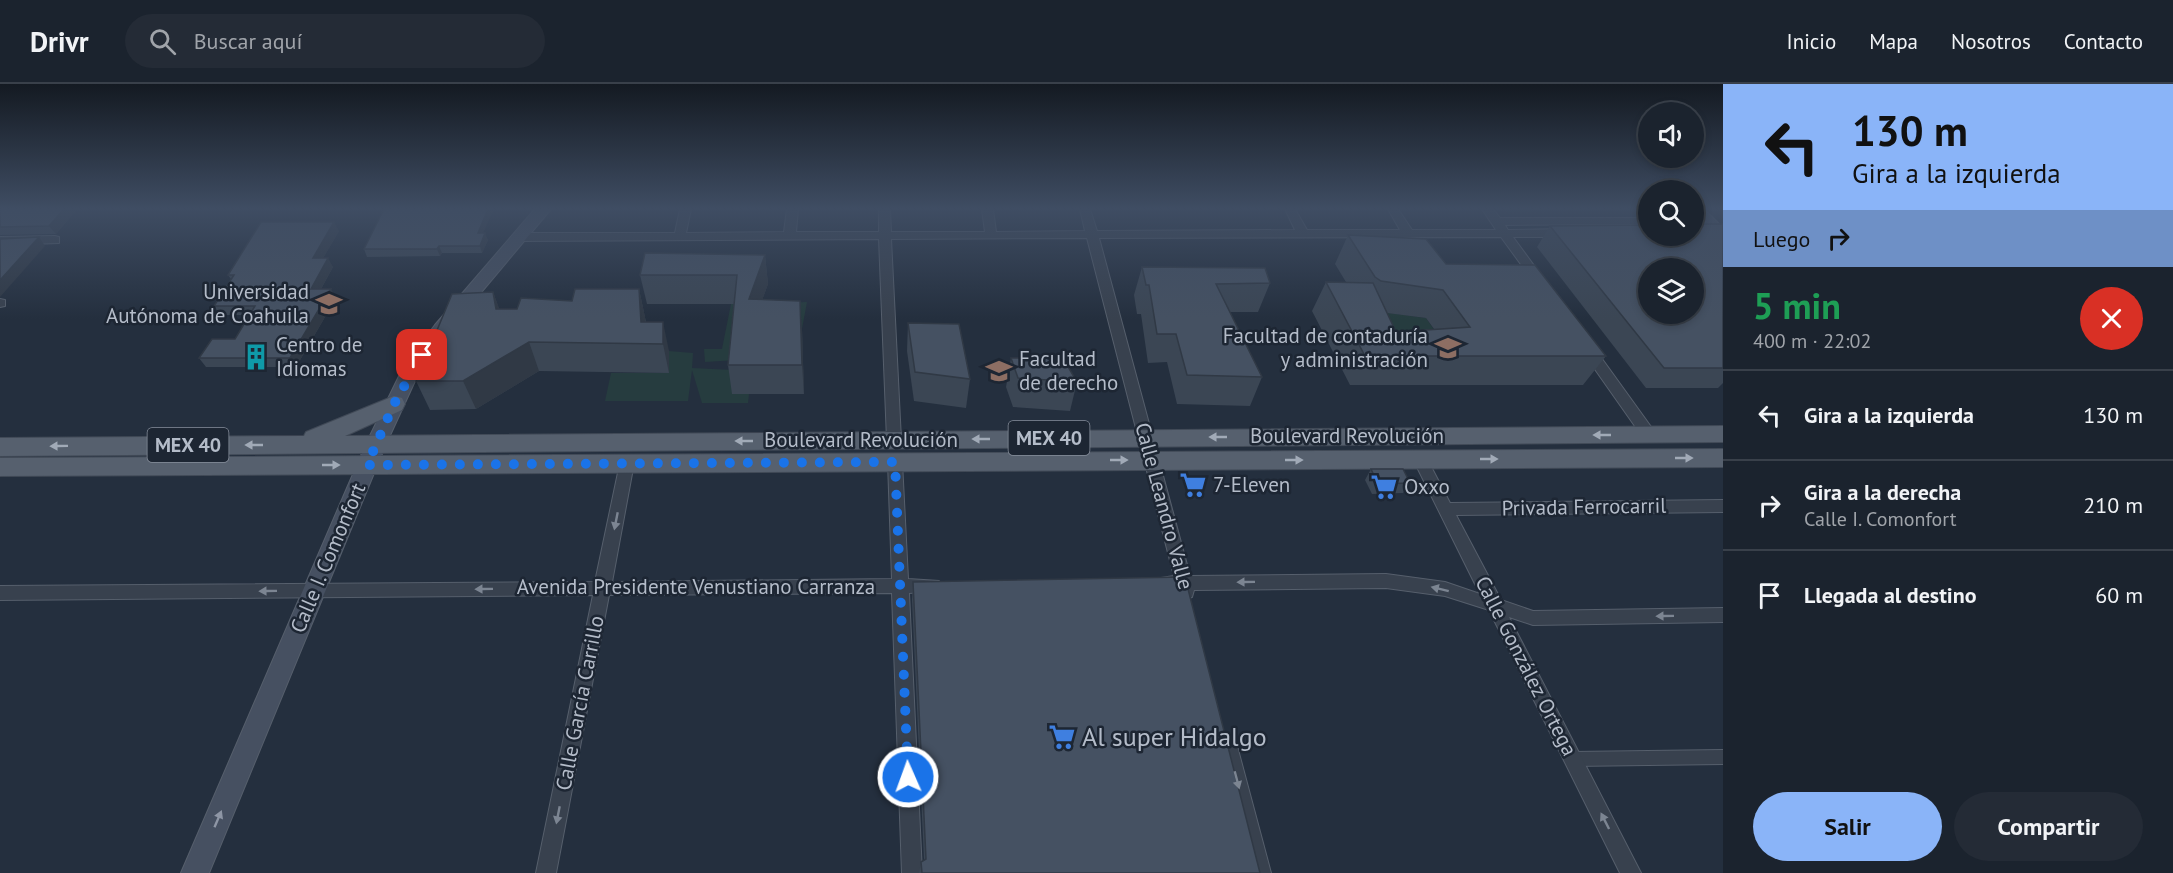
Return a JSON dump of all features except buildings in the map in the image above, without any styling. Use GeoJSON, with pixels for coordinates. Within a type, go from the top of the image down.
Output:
{"type":"FeatureCollection","features":[{"type":"Feature","properties":{"kind":"main road","name":"Calle I. Comonfort"},"geometry":{"type":"LineString","coordinates":[[195,873],[372,454],[412,368],[510,246]]}},
{"type":"Feature","properties":{"kind":"main road"},"geometry":{"type":"LineString","coordinates":[[294,445],[350,425],[394,404]]}},
{"type":"Feature","properties":{"kind":"main road","name":"Boulevard Revolución"},"geometry":{"type":"LineString","coordinates":[[1148,449],[1723,434]]}},
{"type":"Feature","properties":{"kind":"main road","name":"Boulevard Revolución"},"geometry":{"type":"LineString","coordinates":[[0,447],[294,445],[372,454],[895,451]]}},
{"type":"Feature","properties":{"kind":"main road","name":"MEX 40"},"geometry":{"type":"LineString","coordinates":[[0,467],[372,454],[627,463],[895,451],[1148,449],[1420,459],[1723,458]]}},
{"type":"Feature","properties":{"kind":"street"},"geometry":{"type":"LineString","coordinates":[[886,246],[912,873]]}},
{"type":"Feature","properties":{"kind":"street","name":"Calle Leandro Valle"},"geometry":{"type":"LineString","coordinates":[[1095,246],[1190,606]]}},
{"type":"Feature","properties":{"kind":"street"},"geometry":{"type":"LineString","coordinates":[[1514,246],[1546,290]]}},
{"type":"Feature","properties":{"kind":"street"},"geometry":{"type":"LineString","coordinates":[[1581,338],[1649,435]]}},
{"type":"Feature","properties":{"kind":"street","name":"Calle González Ortega"},"geometry":{"type":"LineString","coordinates":[[1420,459],[1631,873]]}},
{"type":"Feature","properties":{"kind":"street","name":"Calle García Carrillo"},"geometry":{"type":"LineString","coordinates":[[546,873],[627,463]]}},
{"type":"Feature","properties":{"kind":"street","name":"Privada Ferrocarril"},"geometry":{"type":"LineString","coordinates":[[1446,509],[1723,506]]}},
{"type":"Feature","properties":{"kind":"street"},"geometry":{"type":"LineString","coordinates":[[1149,583],[1386,580],[1445,590],[1496,607],[1543,618],[1723,615]]}},
{"type":"Feature","properties":{"kind":"street","name":"Avenida Presidente Venustiano Carranza"},"geometry":{"type":"LineString","coordinates":[[0,593],[948,586]]}},
{"type":"Feature","properties":{"kind":"street"},"geometry":{"type":"LineString","coordinates":[[1221,722],[1261,873]]}},
{"type":"Feature","properties":{"kind":"street"},"geometry":{"type":"LineString","coordinates":[[1573,759],[1723,757]]}},
{"type":"Feature","properties":{"kind":"green space"},"geometry":{"type":"Polygon","coordinates":[[[807,302],[802,329],[739,328],[753,359],[705,362],[704,349],[722,349],[731,304],[807,302]]]}},
{"type":"Feature","properties":{"kind":"green space"},"geometry":{"type":"Polygon","coordinates":[[[1367,310],[1426,318],[1452,356],[1379,361],[1367,310]]]}},
{"type":"Feature","properties":{"kind":"green space"},"geometry":{"type":"Polygon","coordinates":[[[669,351],[693,353],[692,368],[733,370],[749,394],[748,403],[702,403],[692,370],[688,401],[605,401],[611,373],[669,373],[669,351]]]}},
{"type":"Feature","properties":{"kind":"place","name":"Universidad Autónoma de Coahuila"},"geometry":{"type":"Point","coordinates":[329,304]}},
{"type":"Feature","properties":{"kind":"place","name":"Facultad de contaduría y administración"},"geometry":{"type":"Point","coordinates":[1448,348]}},
{"type":"Feature","properties":{"kind":"place","name":"Centro de Idiomas"},"geometry":{"type":"Point","coordinates":[256,357]}},
{"type":"Feature","properties":{"kind":"place","name":"Facultad de derecho"},"geometry":{"type":"Point","coordinates":[999,371]}},
{"type":"Feature","properties":{"kind":"place","name":"7-Eleven"},"geometry":{"type":"Point","coordinates":[1193,485]}},
{"type":"Feature","properties":{"kind":"place","name":"Oxxo"},"geometry":{"type":"Point","coordinates":[1384,487]}},
{"type":"Feature","properties":{"kind":"place","name":"Al super Hidalgo"},"geometry":{"type":"Point","coordinates":[1062,737]}},
{"type":"Feature","properties":{"kind":"route"},"geometry":{"type":"LineString","coordinates":[[422,355],[412,368],[394,404],[367,465],[895,462],[908,777]]}}]}
